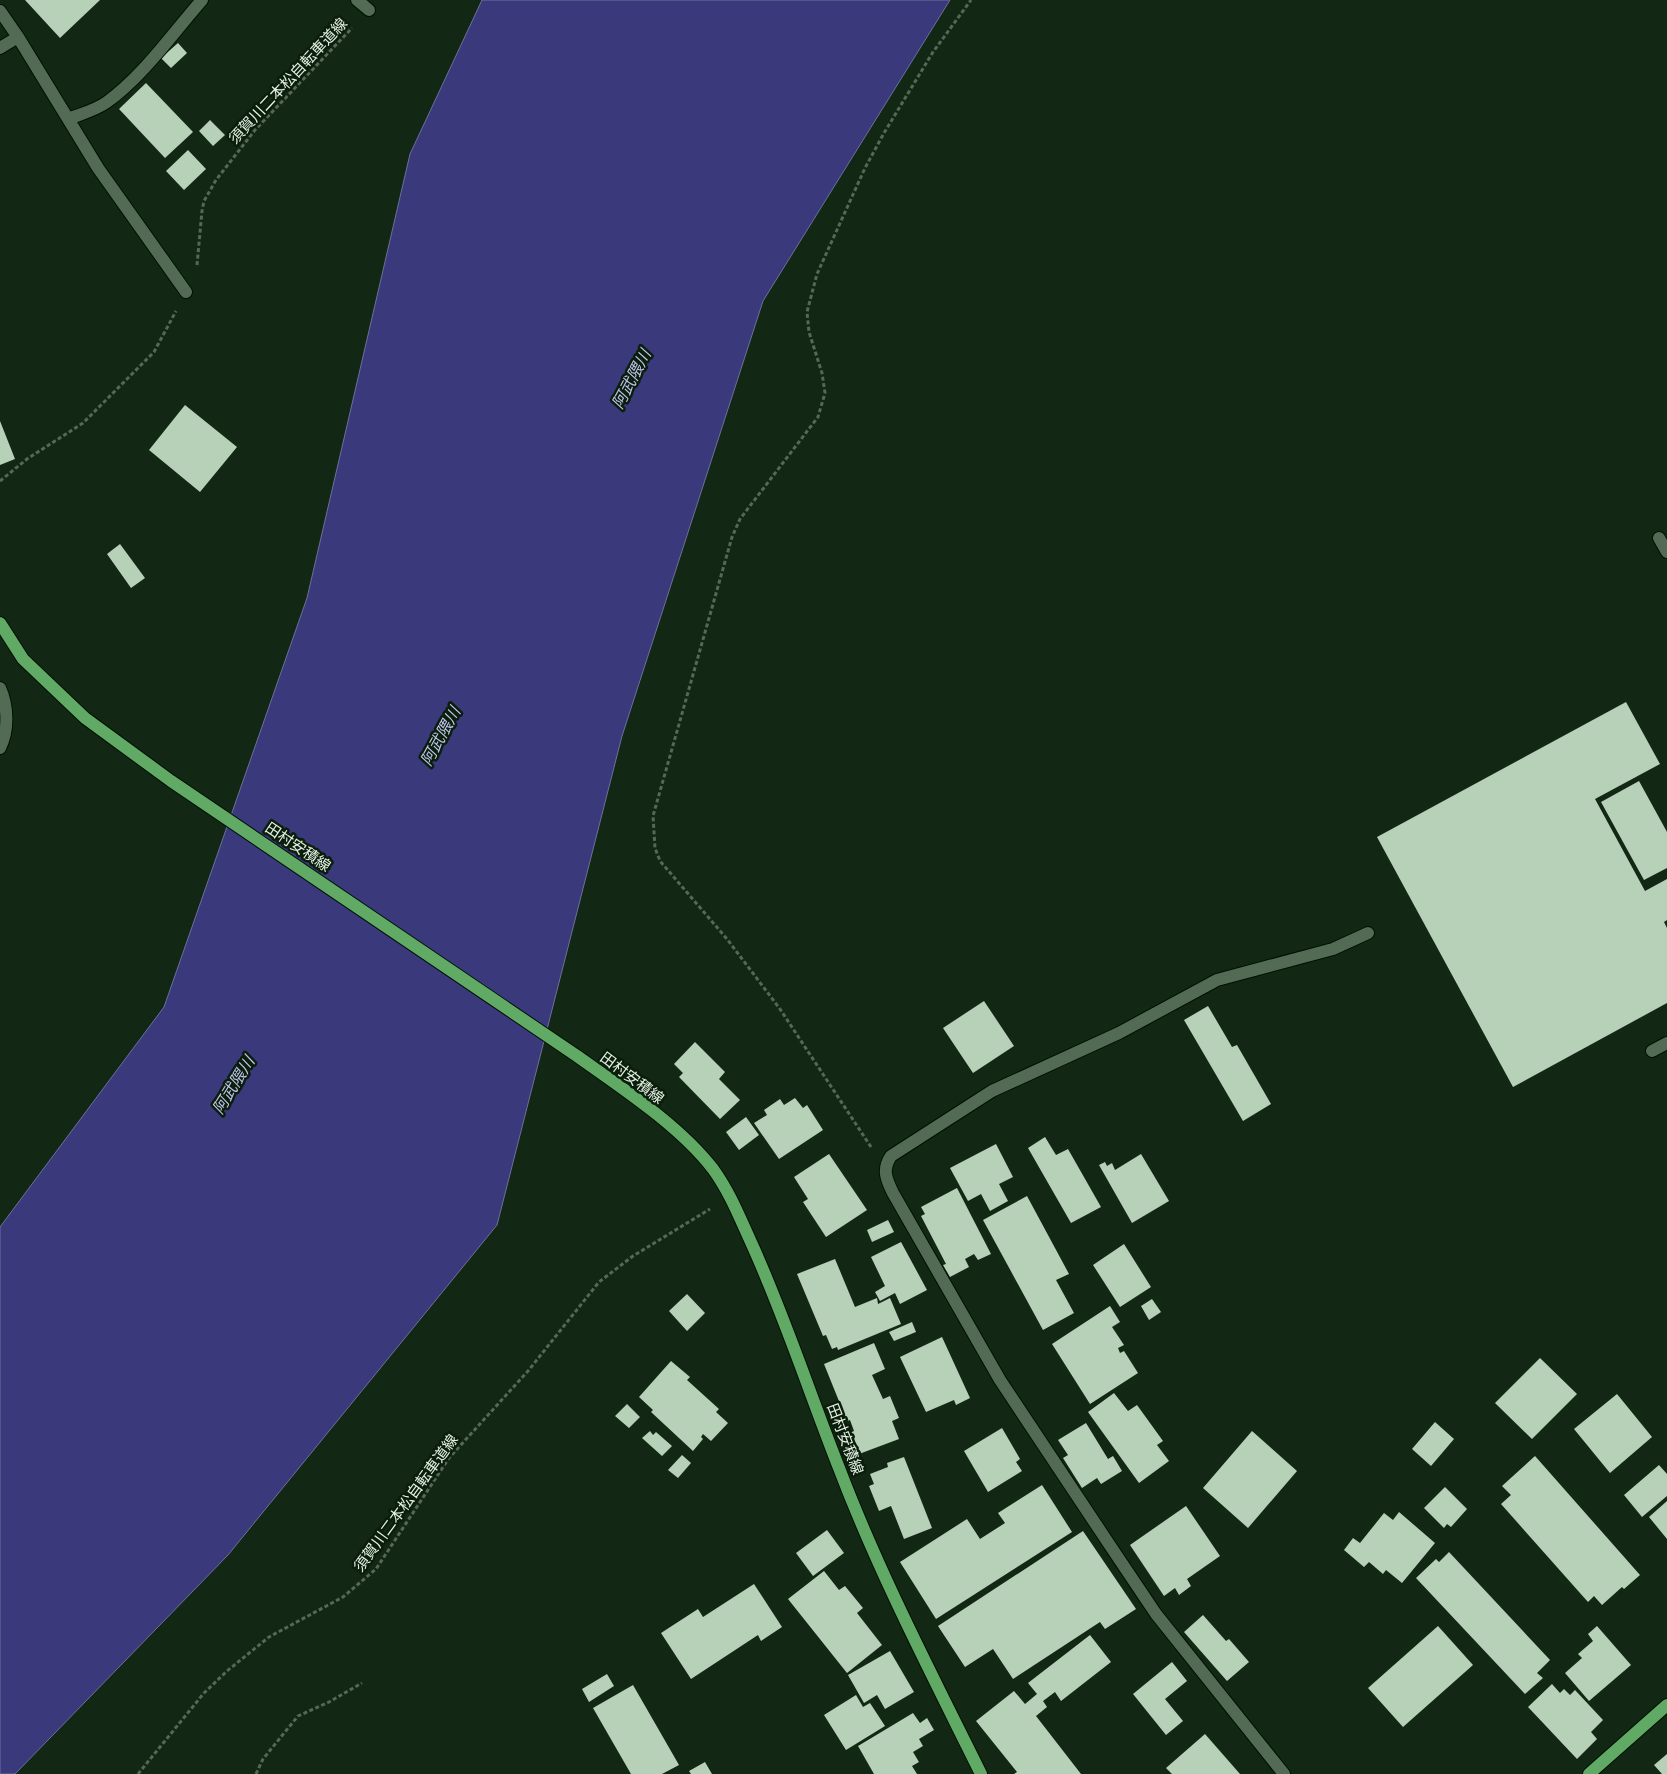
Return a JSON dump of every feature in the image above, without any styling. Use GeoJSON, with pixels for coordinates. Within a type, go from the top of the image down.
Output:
{"type":"FeatureCollection","features":[{"type":"Feature","properties":{"kind":"main road","name":"田村安積線"},"geometry":{"type":"LineString","coordinates":[[0,623],[23,659],[85,718],[171,781],[577,1056],[626,1091],[693,1146],[714,1171],[761,1264],[839,1471],[891,1592],[981,1774]]}},
{"type":"Feature","properties":{"kind":"main road"},"geometry":{"type":"LineString","coordinates":[[1589,1774],[1667,1705]]}},
{"type":"Feature","properties":{"kind":"street"},"geometry":{"type":"LineString","coordinates":[[68,119],[106,103],[120,91],[142,69],[202,0]]}},
{"type":"Feature","properties":{"kind":"street"},"geometry":{"type":"LineString","coordinates":[[357,0],[369,10]]}},
{"type":"Feature","properties":{"kind":"street"},"geometry":{"type":"LineString","coordinates":[[0,11],[18,37],[98,168],[186,292]]}},
{"type":"Feature","properties":{"kind":"street"},"geometry":{"type":"LineString","coordinates":[[0,48],[18,37]]}},
{"type":"Feature","properties":{"kind":"street"},"geometry":{"type":"LineString","coordinates":[[1659,538],[1667,552]]}},
{"type":"Feature","properties":{"kind":"street"},"geometry":{"type":"LineString","coordinates":[[0,688],[5,705],[6,731],[0,748]]}},
{"type":"Feature","properties":{"kind":"street"},"geometry":{"type":"LineString","coordinates":[[1284,1774],[1156,1614],[1000,1380],[893,1193],[886,1180],[885,1168],[892,1156],[984,1096],[1118,1033],[1209,984],[1333,949],[1368,933]]}},
{"type":"Feature","properties":{"kind":"street"},"geometry":{"type":"LineString","coordinates":[[1652,1051],[1667,1043]]}},
{"type":"Feature","properties":{"kind":"path"},"geometry":{"type":"LineString","coordinates":[[885,1168],[780,1009],[727,938],[660,862],[655,848],[653,816],[732,537],[740,519],[818,417],[825,393],[822,373],[809,332],[807,312],[817,274],[865,168],[884,133],[934,52],[971,0]]}},
{"type":"Feature","properties":{"kind":"path","name":"須賀川二本松自転車道線"},"geometry":{"type":"LineString","coordinates":[[0,481],[27,459],[83,423],[154,352],[195,276],[204,201],[216,180],[255,130],[369,10]]}},
{"type":"Feature","properties":{"kind":"path","name":"須賀川二本松自転車道線"},"geometry":{"type":"LineString","coordinates":[[138,1774],[204,1693],[257,1645],[328,1607],[356,1588],[371,1574],[413,1516],[449,1458],[528,1371],[599,1282],[633,1256],[720,1202],[727,1194]]}},
{"type":"Feature","properties":{"kind":"path"},"geometry":{"type":"LineString","coordinates":[[256,1774],[263,1759],[298,1716],[329,1702],[362,1683]]}},
{"type":"Feature","properties":{"kind":"water","name":"阿武隈川"},"geometry":{"type":"Polygon","coordinates":[[[482,0],[950,0],[763,301],[622,736],[497,1225],[228,1555],[15,1774],[0,1774],[0,1227],[164,1007],[307,598],[410,154],[482,0]]]}},
{"type":"Feature","properties":{"kind":"building"},"geometry":{"type":"Polygon","coordinates":[[[25,0],[100,0],[60,38],[25,0]]]}},
{"type":"Feature","properties":{"kind":"building"},"geometry":{"type":"Polygon","coordinates":[[[178,43],[187,53],[171,68],[161,58],[178,43]]]}},
{"type":"Feature","properties":{"kind":"building"},"geometry":{"type":"Polygon","coordinates":[[[146,83],[193,132],[165,158],[119,109],[146,83]]]}},
{"type":"Feature","properties":{"kind":"building"},"geometry":{"type":"Polygon","coordinates":[[[210,120],[225,135],[213,146],[199,131],[210,120]]]}},
{"type":"Feature","properties":{"kind":"building"},"geometry":{"type":"Polygon","coordinates":[[[188,150],[206,169],[184,190],[166,171],[188,150]]]}},
{"type":"Feature","properties":{"kind":"building"},"geometry":{"type":"Polygon","coordinates":[[[185,405],[237,447],[200,492],[149,450],[185,405]]]}},
{"type":"Feature","properties":{"kind":"building"},"geometry":{"type":"Polygon","coordinates":[[[0,421],[15,459],[0,465],[0,421]]]}},
{"type":"Feature","properties":{"kind":"building"},"geometry":{"type":"Polygon","coordinates":[[[120,544],[145,578],[131,588],[107,554],[120,544]]]}},
{"type":"Feature","properties":{"kind":"building"},"geometry":{"type":"Polygon","coordinates":[[[1626,702],[1660,764],[1595,799],[1645,891],[1667,879],[1667,920],[1664,922],[1667,928],[1667,1003],[1513,1087],[1377,837],[1626,702]]]}},
{"type":"Feature","properties":{"kind":"building"},"geometry":{"type":"Polygon","coordinates":[[[1639,781],[1667,832],[1667,868],[1644,880],[1601,802],[1639,781]]]}},
{"type":"Feature","properties":{"kind":"building"},"geometry":{"type":"Polygon","coordinates":[[[984,1001],[1014,1046],[973,1073],[943,1028],[984,1001]]]}},
{"type":"Feature","properties":{"kind":"building"},"geometry":{"type":"Polygon","coordinates":[[[1208,1006],[1232,1047],[1237,1045],[1271,1104],[1243,1121],[1184,1020],[1208,1006]]]}},
{"type":"Feature","properties":{"kind":"building"},"geometry":{"type":"Polygon","coordinates":[[[695,1042],[725,1072],[719,1079],[740,1100],[720,1119],[679,1077],[683,1073],[674,1064],[695,1042]]]}},
{"type":"Feature","properties":{"kind":"building"},"geometry":{"type":"Polygon","coordinates":[[[795,1098],[803,1108],[807,1105],[823,1130],[779,1159],[754,1123],[767,1115],[764,1110],[780,1099],[784,1105],[795,1098]]]}},
{"type":"Feature","properties":{"kind":"building"},"geometry":{"type":"Polygon","coordinates":[[[746,1117],[759,1135],[739,1150],[726,1132],[746,1117]]]}},
{"type":"Feature","properties":{"kind":"building"},"geometry":{"type":"Polygon","coordinates":[[[1045,1137],[1056,1155],[1068,1149],[1101,1207],[1071,1223],[1028,1148],[1045,1137]]]}},
{"type":"Feature","properties":{"kind":"building"},"geometry":{"type":"Polygon","coordinates":[[[996,1144],[1013,1177],[999,1184],[1008,1201],[990,1211],[981,1194],[968,1201],[950,1168],[996,1144]]]}},
{"type":"Feature","properties":{"kind":"building"},"geometry":{"type":"Polygon","coordinates":[[[829,1154],[867,1210],[826,1237],[803,1202],[808,1199],[794,1177],[829,1154]]]}},
{"type":"Feature","properties":{"kind":"building"},"geometry":{"type":"Polygon","coordinates":[[[1141,1154],[1169,1201],[1132,1223],[1099,1165],[1105,1162],[1107,1166],[1112,1163],[1115,1170],[1141,1154]]]}},
{"type":"Feature","properties":{"kind":"building"},"geometry":{"type":"Polygon","coordinates":[[[957,1188],[991,1254],[978,1260],[974,1254],[965,1259],[969,1267],[950,1277],[943,1265],[946,1264],[921,1216],[925,1214],[921,1207],[957,1188]]]}},
{"type":"Feature","properties":{"kind":"building"},"geometry":{"type":"Polygon","coordinates":[[[1027,1196],[1069,1274],[1056,1280],[1074,1313],[1043,1330],[983,1220],[1027,1196]]]}},
{"type":"Feature","properties":{"kind":"building"},"geometry":{"type":"Polygon","coordinates":[[[888,1220],[894,1232],[872,1242],[867,1230],[888,1220]]]}},
{"type":"Feature","properties":{"kind":"building"},"geometry":{"type":"Polygon","coordinates":[[[901,1242],[927,1290],[900,1304],[895,1293],[880,1301],[875,1292],[885,1286],[871,1257],[901,1242]]]}},
{"type":"Feature","properties":{"kind":"building"},"geometry":{"type":"Polygon","coordinates":[[[1124,1244],[1151,1287],[1120,1307],[1093,1265],[1124,1244]]]}},
{"type":"Feature","properties":{"kind":"building"},"geometry":{"type":"Polygon","coordinates":[[[835,1259],[855,1307],[877,1298],[878,1304],[890,1298],[901,1324],[838,1350],[837,1347],[832,1349],[826,1335],[823,1336],[797,1274],[835,1259]]]}},
{"type":"Feature","properties":{"kind":"building"},"geometry":{"type":"Polygon","coordinates":[[[687,1294],[705,1313],[687,1331],[669,1311],[687,1294]]]}},
{"type":"Feature","properties":{"kind":"building"},"geometry":{"type":"Polygon","coordinates":[[[1152,1299],[1161,1312],[1149,1320],[1141,1306],[1152,1299]]]}},
{"type":"Feature","properties":{"kind":"building"},"geometry":{"type":"Polygon","coordinates":[[[1110,1306],[1120,1322],[1112,1327],[1124,1345],[1118,1348],[1120,1353],[1124,1351],[1138,1373],[1090,1404],[1052,1344],[1110,1306]]]}},
{"type":"Feature","properties":{"kind":"building"},"geometry":{"type":"Polygon","coordinates":[[[912,1322],[916,1332],[894,1341],[889,1332],[912,1322]]]}},
{"type":"Feature","properties":{"kind":"building"},"geometry":{"type":"Polygon","coordinates":[[[942,1337],[970,1398],[956,1405],[954,1400],[926,1412],[900,1357],[942,1337]]]}},
{"type":"Feature","properties":{"kind":"building"},"geometry":{"type":"Polygon","coordinates":[[[874,1343],[885,1369],[872,1375],[883,1399],[890,1396],[899,1418],[892,1421],[899,1439],[859,1454],[850,1433],[854,1431],[850,1420],[847,1421],[824,1364],[874,1343]]]}},
{"type":"Feature","properties":{"kind":"building"},"geometry":{"type":"Polygon","coordinates":[[[1540,1358],[1577,1394],[1532,1439],[1495,1403],[1540,1358]]]}},
{"type":"Feature","properties":{"kind":"building"},"geometry":{"type":"Polygon","coordinates":[[[671,1361],[690,1377],[687,1380],[719,1409],[716,1412],[728,1423],[711,1441],[703,1434],[701,1437],[703,1439],[693,1451],[651,1412],[653,1410],[639,1397],[671,1361]]]}},
{"type":"Feature","properties":{"kind":"building"},"geometry":{"type":"Polygon","coordinates":[[[1114,1393],[1128,1411],[1137,1405],[1163,1441],[1157,1445],[1169,1461],[1139,1483],[1088,1412],[1114,1393]]]}},
{"type":"Feature","properties":{"kind":"building"},"geometry":{"type":"Polygon","coordinates":[[[1617,1394],[1652,1437],[1610,1473],[1574,1429],[1617,1394]]]}},
{"type":"Feature","properties":{"kind":"building"},"geometry":{"type":"Polygon","coordinates":[[[627,1404],[640,1417],[629,1428],[615,1416],[627,1404]]]}},
{"type":"Feature","properties":{"kind":"building"},"geometry":{"type":"Polygon","coordinates":[[[1435,1422],[1454,1439],[1431,1466],[1412,1449],[1435,1422]]]}},
{"type":"Feature","properties":{"kind":"building"},"geometry":{"type":"Polygon","coordinates":[[[1086,1423],[1108,1459],[1113,1456],[1122,1471],[1101,1484],[1097,1478],[1082,1488],[1063,1458],[1068,1455],[1058,1440],[1086,1423]]]}},
{"type":"Feature","properties":{"kind":"building"},"geometry":{"type":"Polygon","coordinates":[[[1002,1428],[1020,1459],[1016,1462],[1022,1471],[988,1492],[964,1451],[1002,1428]]]}},
{"type":"Feature","properties":{"kind":"building"},"geometry":{"type":"Polygon","coordinates":[[[650,1431],[653,1435],[656,1432],[672,1446],[662,1456],[642,1438],[650,1431]]]}},
{"type":"Feature","properties":{"kind":"building"},"geometry":{"type":"Polygon","coordinates":[[[1252,1431],[1297,1471],[1248,1528],[1203,1488],[1252,1431]]]}},
{"type":"Feature","properties":{"kind":"building"},"geometry":{"type":"Polygon","coordinates":[[[682,1455],[691,1463],[678,1478],[668,1470],[682,1455]]]}},
{"type":"Feature","properties":{"kind":"building"},"geometry":{"type":"Polygon","coordinates":[[[1535,1456],[1640,1575],[1624,1589],[1622,1587],[1602,1605],[1594,1596],[1588,1602],[1501,1504],[1511,1495],[1502,1486],[1535,1456]]]}},
{"type":"Feature","properties":{"kind":"building"},"geometry":{"type":"Polygon","coordinates":[[[904,1457],[932,1528],[904,1539],[891,1506],[879,1511],[869,1486],[874,1484],[870,1474],[888,1467],[887,1463],[904,1457]]]}},
{"type":"Feature","properties":{"kind":"building"},"geometry":{"type":"Polygon","coordinates":[[[1659,1465],[1667,1474],[1667,1496],[1642,1517],[1624,1495],[1659,1465]]]}},
{"type":"Feature","properties":{"kind":"building"},"geometry":{"type":"Polygon","coordinates":[[[1042,1485],[1072,1532],[936,1619],[900,1562],[967,1519],[980,1539],[1005,1523],[998,1513],[1042,1485]]]}},
{"type":"Feature","properties":{"kind":"building"},"geometry":{"type":"Polygon","coordinates":[[[1445,1487],[1467,1509],[1451,1527],[1447,1524],[1444,1528],[1424,1508],[1445,1487]]]}},
{"type":"Feature","properties":{"kind":"building"},"geometry":{"type":"Polygon","coordinates":[[[1667,1501],[1667,1539],[1649,1517],[1667,1501]]]}},
{"type":"Feature","properties":{"kind":"building"},"geometry":{"type":"Polygon","coordinates":[[[1186,1506],[1220,1556],[1187,1579],[1191,1586],[1179,1595],[1175,1588],[1164,1596],[1130,1545],[1186,1506]]]}},
{"type":"Feature","properties":{"kind":"building"},"geometry":{"type":"Polygon","coordinates":[[[1399,1512],[1435,1543],[1402,1583],[1386,1570],[1383,1574],[1369,1562],[1364,1567],[1344,1550],[1353,1538],[1360,1543],[1384,1513],[1393,1520],[1399,1512]]]}},
{"type":"Feature","properties":{"kind":"building"},"geometry":{"type":"Polygon","coordinates":[[[827,1530],[844,1553],[813,1576],[796,1553],[827,1530]]]}},
{"type":"Feature","properties":{"kind":"building"},"geometry":{"type":"Polygon","coordinates":[[[1083,1531],[1136,1609],[1105,1629],[1100,1622],[1013,1679],[993,1649],[965,1667],[938,1626],[1083,1531]]]}},
{"type":"Feature","properties":{"kind":"building"},"geometry":{"type":"Polygon","coordinates":[[[1449,1552],[1550,1660],[1537,1673],[1543,1678],[1525,1694],[1416,1578],[1436,1559],[1439,1562],[1449,1552]]]}},
{"type":"Feature","properties":{"kind":"building"},"geometry":{"type":"Polygon","coordinates":[[[824,1571],[839,1590],[845,1586],[863,1608],[857,1613],[882,1645],[847,1673],[788,1599],[824,1571]]]}},
{"type":"Feature","properties":{"kind":"building"},"geometry":{"type":"Polygon","coordinates":[[[754,1584],[782,1627],[761,1641],[758,1635],[691,1679],[661,1633],[698,1609],[703,1617],[754,1584]]]}},
{"type":"Feature","properties":{"kind":"building"},"geometry":{"type":"Polygon","coordinates":[[[1203,1615],[1226,1641],[1229,1639],[1249,1662],[1227,1681],[1184,1632],[1203,1615]]]}},
{"type":"Feature","properties":{"kind":"building"},"geometry":{"type":"Polygon","coordinates":[[[1438,1626],[1473,1665],[1403,1727],[1368,1688],[1438,1626]]]}},
{"type":"Feature","properties":{"kind":"building"},"geometry":{"type":"Polygon","coordinates":[[[1597,1626],[1631,1665],[1589,1701],[1565,1673],[1582,1658],[1578,1654],[1593,1641],[1588,1634],[1597,1626]]]}},
{"type":"Feature","properties":{"kind":"building"},"geometry":{"type":"Polygon","coordinates":[[[1090,1635],[1111,1662],[1061,1701],[1055,1692],[1043,1701],[1047,1707],[1036,1716],[1081,1774],[1014,1774],[1017,1772],[976,1721],[1014,1691],[1025,1704],[1037,1694],[1028,1683],[1090,1635]]]}},
{"type":"Feature","properties":{"kind":"building"},"geometry":{"type":"Polygon","coordinates":[[[890,1651],[914,1692],[885,1709],[877,1695],[864,1703],[848,1675],[890,1651]]]}},
{"type":"Feature","properties":{"kind":"building"},"geometry":{"type":"Polygon","coordinates":[[[1172,1662],[1187,1681],[1165,1699],[1183,1721],[1166,1735],[1133,1694],[1172,1662]]]}},
{"type":"Feature","properties":{"kind":"building"},"geometry":{"type":"Polygon","coordinates":[[[607,1674],[614,1686],[589,1702],[582,1689],[607,1674]]]}},
{"type":"Feature","properties":{"kind":"building"},"geometry":{"type":"Polygon","coordinates":[[[1552,1684],[1560,1693],[1564,1689],[1570,1695],[1575,1690],[1603,1720],[1591,1732],[1597,1739],[1577,1759],[1528,1707],[1552,1684]]]}},
{"type":"Feature","properties":{"kind":"building"},"geometry":{"type":"Polygon","coordinates":[[[633,1685],[679,1765],[662,1774],[631,1774],[593,1708],[633,1685]]]}},
{"type":"Feature","properties":{"kind":"building"},"geometry":{"type":"Polygon","coordinates":[[[856,1695],[863,1707],[870,1703],[885,1726],[846,1750],[824,1715],[856,1695]]]}},
{"type":"Feature","properties":{"kind":"building"},"geometry":{"type":"Polygon","coordinates":[[[913,1713],[920,1723],[927,1718],[934,1730],[919,1739],[923,1746],[913,1752],[919,1762],[912,1766],[917,1774],[874,1774],[858,1746],[913,1713]]]}},
{"type":"Feature","properties":{"kind":"building"},"geometry":{"type":"Polygon","coordinates":[[[1205,1734],[1240,1774],[1172,1774],[1166,1768],[1205,1734]]]}},
{"type":"Feature","properties":{"kind":"building"},"geometry":{"type":"Polygon","coordinates":[[[1667,1754],[1667,1774],[1662,1774],[1654,1765],[1667,1754]]]}},
{"type":"Feature","properties":{"kind":"building"},"geometry":{"type":"Polygon","coordinates":[[[705,1762],[712,1774],[691,1774],[689,1771],[705,1762]]]}}]}
